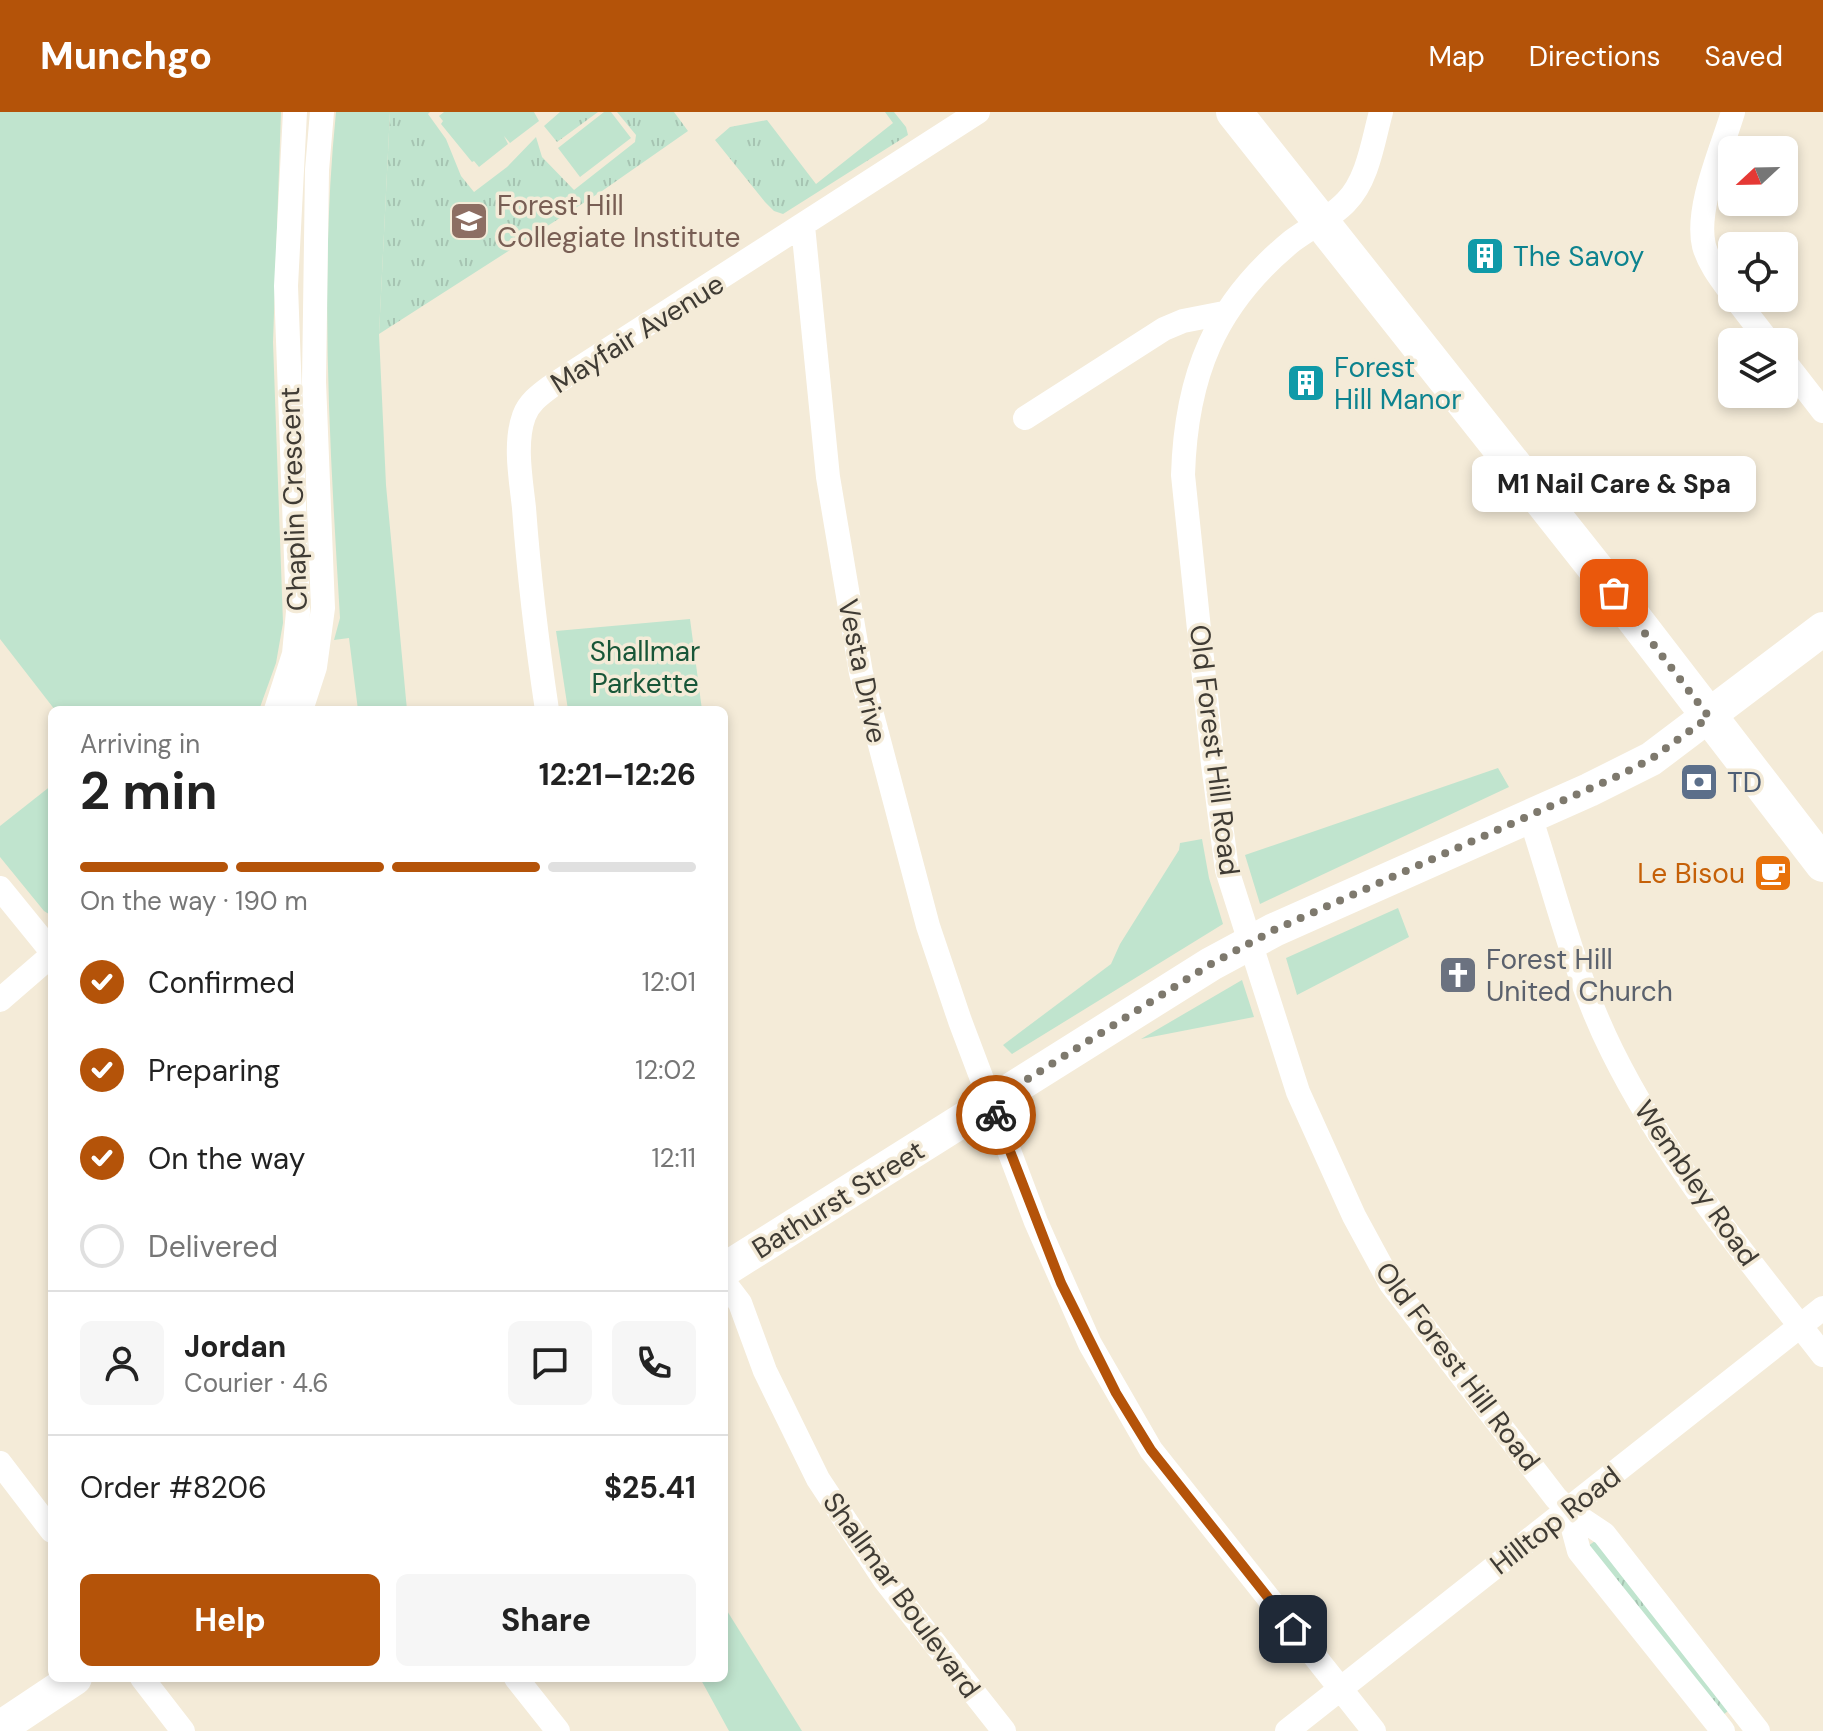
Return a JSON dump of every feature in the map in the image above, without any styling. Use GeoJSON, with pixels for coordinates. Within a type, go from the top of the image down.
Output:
{"type":"FeatureCollection","features":[{"type":"Feature","properties":{"kind":"main road"},"geometry":{"type":"LineString","coordinates":[[1234,112],[1596,569],[1823,864]]}},
{"type":"Feature","properties":{"kind":"main road","name":"Bathurst Street"},"geometry":{"type":"LineString","coordinates":[[728,1267],[1211,964],[1274,930],[1651,759],[1823,629]]}},
{"type":"Feature","properties":{"kind":"main road"},"geometry":{"type":"LineString","coordinates":[[0,1728],[69,1682]]}},
{"type":"Feature","properties":{"kind":"street","name":"Chaplin Crescent"},"geometry":{"type":"LineString","coordinates":[[278,706],[294,654],[298,612],[286,286],[295,112]]}},
{"type":"Feature","properties":{"kind":"street","name":"Chaplin Crescent"},"geometry":{"type":"LineString","coordinates":[[302,706],[315,667],[323,608],[314,382],[317,170],[322,112]]}},
{"type":"Feature","properties":{"kind":"street","name":"Mayfair Avenue"},"geometry":{"type":"LineString","coordinates":[[546,706],[522,491],[520,440],[523,419],[529,406],[541,394],[978,112]]}},
{"type":"Feature","properties":{"kind":"street","name":"Old Forest Hill Road"},"geometry":{"type":"LineString","coordinates":[[1381,112],[1362,178],[1347,202],[1292,241],[1251,279],[1224,313],[1197,375],[1184,438],[1183,475],[1214,779],[1227,870],[1298,1092],[1319,1144],[1391,1284],[1568,1510],[1604,1534],[1752,1723],[1724,1731],[1579,1551],[1568,1510]]}},
{"type":"Feature","properties":{"kind":"street"},"geometry":{"type":"LineString","coordinates":[[1718,275],[1705,246],[1703,229],[1706,202],[1733,112]]}},
{"type":"Feature","properties":{"kind":"street","name":"Vesta Drive"},"geometry":{"type":"LineString","coordinates":[[803,226],[828,477],[861,673],[928,926],[991,1102],[1061,1283],[1116,1393],[1151,1450],[1374,1731]]}},
{"type":"Feature","properties":{"kind":"street"},"geometry":{"type":"LineString","coordinates":[[286,286],[314,288]]}},
{"type":"Feature","properties":{"kind":"street"},"geometry":{"type":"LineString","coordinates":[[1746,312],[1758,328]]}},
{"type":"Feature","properties":{"kind":"street"},"geometry":{"type":"LineString","coordinates":[[1025,418],[1164,329],[1183,321],[1224,313]]}},
{"type":"Feature","properties":{"kind":"street"},"geometry":{"type":"LineString","coordinates":[[1798,379],[1823,411]]}},
{"type":"Feature","properties":{"kind":"street","name":"Wembley Road"},"geometry":{"type":"LineString","coordinates":[[1530,816],[1568,940],[1617,1062],[1665,1147],[1823,1355]]}},
{"type":"Feature","properties":{"kind":"street"},"geometry":{"type":"LineString","coordinates":[[0,888],[48,949]]}},
{"type":"Feature","properties":{"kind":"street"},"geometry":{"type":"LineString","coordinates":[[0,1000],[48,958]]}},
{"type":"Feature","properties":{"kind":"street","name":"Shallmar Boulevard"},"geometry":{"type":"LineString","coordinates":[[728,1287],[740,1303],[765,1371],[818,1479],[884,1579],[1004,1731]]}},
{"type":"Feature","properties":{"kind":"street","name":"Hilltop Road"},"geometry":{"type":"LineString","coordinates":[[1287,1731],[1823,1308]]}},
{"type":"Feature","properties":{"kind":"street"},"geometry":{"type":"LineString","coordinates":[[0,1463],[48,1526]]}},
{"type":"Feature","properties":{"kind":"street"},"geometry":{"type":"LineString","coordinates":[[145,1682],[183,1731]]}},
{"type":"Feature","properties":{"kind":"street"},"geometry":{"type":"LineString","coordinates":[[519,1682],[558,1731]]}},
{"type":"Feature","properties":{"kind":"green space"},"geometry":{"type":"Polygon","coordinates":[[[0,112],[281,112],[273,342],[283,623],[276,663],[260,706],[52,706],[0,639],[0,112]]]}},
{"type":"Feature","properties":{"kind":"green space"},"geometry":{"type":"Polygon","coordinates":[[[336,112],[390,112],[379,334],[386,485],[407,706],[358,706],[349,638],[334,640],[340,618],[328,365],[331,175],[336,112]]]}},
{"type":"Feature","properties":{"kind":"green space"},"geometry":{"type":"Polygon","coordinates":[[[390,112],[430,112],[428,114],[446,139],[461,176],[474,192],[507,167],[536,137],[542,157],[574,190],[635,142],[636,135],[617,112],[674,112],[688,131],[602,191],[379,334],[390,112]]]}},
{"type":"Feature","properties":{"kind":"green space"},"geometry":{"type":"Polygon","coordinates":[[[444,112],[534,112],[539,121],[510,143],[504,136],[508,144],[479,167],[441,124],[443,121],[439,116],[444,112]]]}},
{"type":"Feature","properties":{"kind":"green space"},"geometry":{"type":"Polygon","coordinates":[[[560,112],[598,112],[557,142],[544,126],[560,112]]]}},
{"type":"Feature","properties":{"kind":"green space"},"geometry":{"type":"Polygon","coordinates":[[[604,112],[611,112],[631,138],[580,177],[558,148],[604,112]]]}},
{"type":"Feature","properties":{"kind":"green space"},"geometry":{"type":"Polygon","coordinates":[[[885,112],[894,112],[906,127],[908,135],[783,214],[774,211],[765,202],[715,140],[730,127],[767,120],[816,184],[893,123],[885,112]]]}},
{"type":"Feature","properties":{"kind":"green space","name":"Shallmar Parkette"},"geometry":{"type":"Polygon","coordinates":[[[690,619],[701,706],[567,706],[556,631],[690,619]]]}},
{"type":"Feature","properties":{"kind":"green space"},"geometry":{"type":"Polygon","coordinates":[[[1498,768],[1509,787],[1260,904],[1245,855],[1498,768]]]}},
{"type":"Feature","properties":{"kind":"green space"},"geometry":{"type":"Polygon","coordinates":[[[48,788],[48,914],[0,857],[0,826],[48,788]]]}},
{"type":"Feature","properties":{"kind":"green space"},"geometry":{"type":"Polygon","coordinates":[[[1202,839],[1209,878],[1223,924],[1012,1054],[1003,1045],[1111,964],[1120,944],[1179,850],[1180,843],[1202,839]]]}},
{"type":"Feature","properties":{"kind":"green space"},"geometry":{"type":"Polygon","coordinates":[[[1398,908],[1409,937],[1297,995],[1286,958],[1398,908]]]}},
{"type":"Feature","properties":{"kind":"green space"},"geometry":{"type":"Polygon","coordinates":[[[1242,980],[1254,1017],[1141,1039],[1242,980]]]}},
{"type":"Feature","properties":{"kind":"green space"},"geometry":{"type":"Polygon","coordinates":[[[1595,1541],[1728,1711],[1723,1715],[1588,1546],[1595,1541]]]}},
{"type":"Feature","properties":{"kind":"green space"},"geometry":{"type":"Polygon","coordinates":[[[728,1612],[802,1731],[729,1731],[702,1682],[728,1682],[728,1612]]]}},
{"type":"Feature","properties":{"kind":"way so far"},"geometry":{"type":"LineString","coordinates":[[996,1115],[991,1102],[1211,964],[1274,930],[1620,775],[1651,759],[1709,717],[1614,593]]}},
{"type":"Feature","properties":{"kind":"place","name":"Forest Hill Collegiate Institute"},"geometry":{"type":"Point","coordinates":[469,221]}},
{"type":"Feature","properties":{"kind":"place","name":"The Savoy"},"geometry":{"type":"Point","coordinates":[1485,256]}},
{"type":"Feature","properties":{"kind":"place","name":"Forest Hill Manor"},"geometry":{"type":"Point","coordinates":[1306,383]}},
{"type":"Feature","properties":{"kind":"place","name":"M1 Nail Care & Spa"},"geometry":{"type":"Point","coordinates":[1614,593]}},
{"type":"Feature","properties":{"kind":"place","name":"TD"},"geometry":{"type":"Point","coordinates":[1699,782]}},
{"type":"Feature","properties":{"kind":"place","name":"Le Bisou"},"geometry":{"type":"Point","coordinates":[1773,873]}},
{"type":"Feature","properties":{"kind":"place","name":"Forest Hill United Church"},"geometry":{"type":"Point","coordinates":[1458,975]}},
{"type":"Feature","properties":{"kind":"route"},"geometry":{"type":"LineString","coordinates":[[996,1115],[1061,1283],[1116,1393],[1151,1450],[1293,1629]]}}]}
